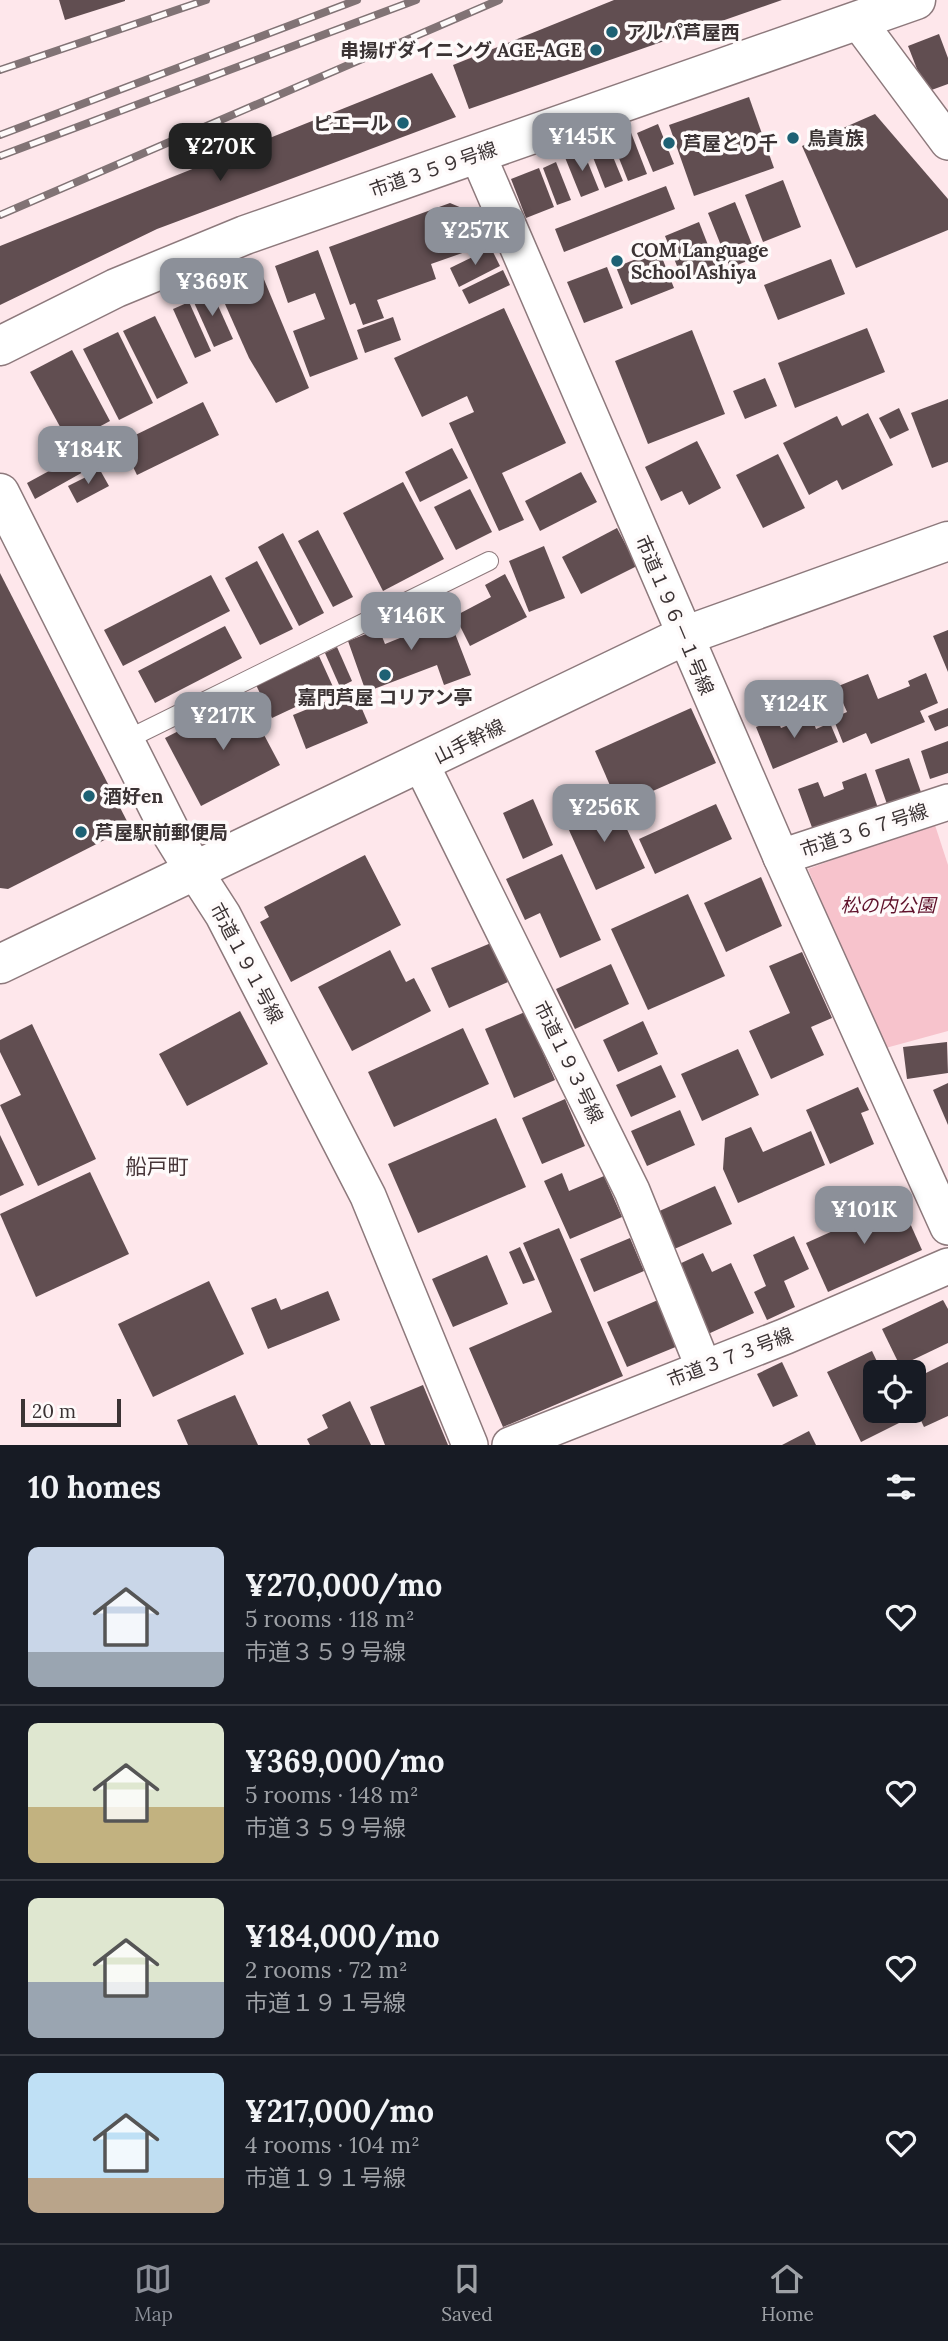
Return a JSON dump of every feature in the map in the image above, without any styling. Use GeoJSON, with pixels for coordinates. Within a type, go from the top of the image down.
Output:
{"type":"FeatureCollection","features":[{"type":"Feature","properties":{"kind":"street","name":"市道３５９号線"},"geometry":{"type":"LineString","coordinates":[[0,346],[116,288],[245,234],[916,0]]}},
{"type":"Feature","properties":{"kind":"street"},"geometry":{"type":"LineString","coordinates":[[858,21],[948,142]]}},
{"type":"Feature","properties":{"kind":"street","name":"市道１９６－１号線"},"geometry":{"type":"LineString","coordinates":[[477,153],[780,858],[948,1227]]}},
{"type":"Feature","properties":{"kind":"street","name":"市道１９１号線"},"geometry":{"type":"LineString","coordinates":[[0,493],[170,831],[223,915],[368,1196],[470,1445]]}},
{"type":"Feature","properties":{"kind":"street","name":"山手幹線"},"geometry":{"type":"LineString","coordinates":[[0,964],[684,636],[948,541]]}},
{"type":"Feature","properties":{"kind":"street","name":"市道１９３号線"},"geometry":{"type":"LineString","coordinates":[[421,764],[632,1191],[703,1367]]}},
{"type":"Feature","properties":{"kind":"street","name":"市道３６７号線"},"geometry":{"type":"LineString","coordinates":[[780,858],[948,802]]}},
{"type":"Feature","properties":{"kind":"street","name":"市道３７３号線"},"geometry":{"type":"LineString","coordinates":[[510,1445],[786,1336],[948,1266]]}},
{"type":"Feature","properties":{"kind":"lane"},"geometry":{"type":"LineString","coordinates":[[124,741],[488,561]]}},
{"type":"Feature","properties":{"kind":"green space","name":"松の内公園"},"geometry":{"type":"Polygon","coordinates":[[[934,822],[948,865],[948,1031],[882,1049],[808,869],[934,822]]]}},
{"type":"Feature","properties":{"kind":"building"},"geometry":{"type":"Polygon","coordinates":[[[59,0],[125,0],[125,1],[65,20],[59,0]]]}},
{"type":"Feature","properties":{"kind":"building","name":"アルパ芦屋西"},"geometry":{"type":"Polygon","coordinates":[[[614,0],[782,0],[469,109],[453,65],[614,0]]]}},
{"type":"Feature","properties":{"kind":"building"},"geometry":{"type":"Polygon","coordinates":[[[939,34],[948,58],[948,84],[926,92],[908,46],[939,34]]]}},
{"type":"Feature","properties":{"kind":"building"},"geometry":{"type":"Polygon","coordinates":[[[432,73],[456,117],[157,229],[0,305],[0,246],[432,73]]]}},
{"type":"Feature","properties":{"kind":"building"},"geometry":{"type":"Polygon","coordinates":[[[749,97],[774,168],[694,196],[669,125],[749,97]]]}},
{"type":"Feature","properties":{"kind":"building"},"geometry":{"type":"Polygon","coordinates":[[[875,114],[948,199],[948,230],[856,268],[802,146],[875,114]]]}},
{"type":"Feature","properties":{"kind":"building"},"geometry":{"type":"Polygon","coordinates":[[[658,124],[674,164],[653,172],[637,133],[658,124]]]}},
{"type":"Feature","properties":{"kind":"building"},"geometry":{"type":"Polygon","coordinates":[[[630,130],[647,174],[628,181],[611,138],[630,130]]]}},
{"type":"Feature","properties":{"kind":"building"},"geometry":{"type":"Polygon","coordinates":[[[606,140],[623,181],[605,188],[589,147],[606,140]]]}},
{"type":"Feature","properties":{"kind":"building"},"geometry":{"type":"Polygon","coordinates":[[[582,148],[599,190],[581,197],[564,155],[582,148]]]}},
{"type":"Feature","properties":{"kind":"building"},"geometry":{"type":"Polygon","coordinates":[[[556,162],[571,200],[557,205],[543,168],[556,162]]]}},
{"type":"Feature","properties":{"kind":"building"},"geometry":{"type":"Polygon","coordinates":[[[539,168],[554,207],[526,218],[511,179],[539,168]]]}},
{"type":"Feature","properties":{"kind":"building"},"geometry":{"type":"Polygon","coordinates":[[[783,180],[801,227],[763,242],[745,195],[783,180]]]}},
{"type":"Feature","properties":{"kind":"building"},"geometry":{"type":"Polygon","coordinates":[[[666,186],[675,209],[564,252],[555,229],[666,186]]]}},
{"type":"Feature","properties":{"kind":"building"},"geometry":{"type":"Polygon","coordinates":[[[735,202],[757,257],[730,268],[708,213],[735,202]]]}},
{"type":"Feature","properties":{"kind":"building"},"geometry":{"type":"Polygon","coordinates":[[[450,203],[469,211],[474,219],[476,236],[473,244],[468,251],[431,264],[436,279],[377,300],[384,318],[363,325],[355,303],[350,305],[329,247],[450,203]]]}},
{"type":"Feature","properties":{"kind":"building"},"geometry":{"type":"Polygon","coordinates":[[[699,222],[717,268],[683,281],[665,236],[699,222]]]}},
{"type":"Feature","properties":{"kind":"building"},"geometry":{"type":"Polygon","coordinates":[[[491,248],[500,266],[459,287],[450,268],[491,248]]]}},
{"type":"Feature","properties":{"kind":"building"},"geometry":{"type":"Polygon","coordinates":[[[318,250],[358,359],[310,377],[293,331],[325,319],[315,293],[288,303],[275,266],[318,250]]]}},
{"type":"Feature","properties":{"kind":"building"},"geometry":{"type":"Polygon","coordinates":[[[659,250],[674,288],[631,305],[616,267],[659,250]]]}},
{"type":"Feature","properties":{"kind":"building"},"geometry":{"type":"Polygon","coordinates":[[[831,259],[845,294],[778,320],[764,285],[831,259]]]}},
{"type":"Feature","properties":{"kind":"building"},"geometry":{"type":"Polygon","coordinates":[[[607,267],[623,308],[584,323],[567,282],[607,267]]]}},
{"type":"Feature","properties":{"kind":"building"},"geometry":{"type":"Polygon","coordinates":[[[503,270],[510,285],[469,304],[462,290],[503,270]]]}},
{"type":"Feature","properties":{"kind":"building"},"geometry":{"type":"Polygon","coordinates":[[[263,277],[309,388],[276,403],[249,358],[221,295],[263,277]]]}},
{"type":"Feature","properties":{"kind":"building"},"geometry":{"type":"Polygon","coordinates":[[[211,290],[233,339],[214,347],[192,298],[211,290]]]}},
{"type":"Feature","properties":{"kind":"building"},"geometry":{"type":"Polygon","coordinates":[[[189,302],[211,351],[195,358],[173,309],[189,302]]]}},
{"type":"Feature","properties":{"kind":"building"},"geometry":{"type":"Polygon","coordinates":[[[504,308],[566,443],[502,473],[524,520],[499,531],[449,423],[474,412],[467,396],[422,417],[394,358],[504,308]]]}},
{"type":"Feature","properties":{"kind":"building"},"geometry":{"type":"Polygon","coordinates":[[[155,316],[188,383],[157,399],[123,331],[155,316]]]}},
{"type":"Feature","properties":{"kind":"building"},"geometry":{"type":"Polygon","coordinates":[[[393,317],[401,340],[365,353],[357,330],[393,317]]]}},
{"type":"Feature","properties":{"kind":"building"},"geometry":{"type":"Polygon","coordinates":[[[867,328],[885,372],[795,408],[778,363],[867,328]]]}},
{"type":"Feature","properties":{"kind":"building"},"geometry":{"type":"Polygon","coordinates":[[[692,330],[725,414],[648,444],[615,361],[692,330]]]}},
{"type":"Feature","properties":{"kind":"building"},"geometry":{"type":"Polygon","coordinates":[[[118,332],[153,403],[119,420],[83,349],[118,332]]]}},
{"type":"Feature","properties":{"kind":"building"},"geometry":{"type":"Polygon","coordinates":[[[72,350],[110,421],[69,443],[30,372],[72,350]]]}},
{"type":"Feature","properties":{"kind":"building"},"geometry":{"type":"Polygon","coordinates":[[[765,378],[777,406],[745,419],[733,391],[765,378]]]}},
{"type":"Feature","properties":{"kind":"building"},"geometry":{"type":"Polygon","coordinates":[[[948,399],[948,462],[932,468],[911,413],[948,399]]]}},
{"type":"Feature","properties":{"kind":"building"},"geometry":{"type":"Polygon","coordinates":[[[203,402],[219,435],[137,475],[121,442],[203,402]]]}},
{"type":"Feature","properties":{"kind":"building"},"geometry":{"type":"Polygon","coordinates":[[[899,408],[909,430],[890,439],[879,418],[899,408]]]}},
{"type":"Feature","properties":{"kind":"building"},"geometry":{"type":"Polygon","coordinates":[[[868,413],[893,465],[842,490],[837,480],[809,495],[783,443],[837,416],[842,426],[868,413]]]}},
{"type":"Feature","properties":{"kind":"building"},"geometry":{"type":"Polygon","coordinates":[[[697,441],[721,488],[689,505],[682,491],[661,501],[645,467],[697,441]]]}},
{"type":"Feature","properties":{"kind":"building"},"geometry":{"type":"Polygon","coordinates":[[[93,447],[101,462],[35,499],[27,483],[93,447]]]}},
{"type":"Feature","properties":{"kind":"building"},"geometry":{"type":"Polygon","coordinates":[[[452,448],[468,478],[420,502],[405,472],[452,448]]]}},
{"type":"Feature","properties":{"kind":"building"},"geometry":{"type":"Polygon","coordinates":[[[778,454],[805,508],[763,528],[736,475],[778,454]]]}},
{"type":"Feature","properties":{"kind":"building"},"geometry":{"type":"Polygon","coordinates":[[[100,470],[109,486],[77,503],[68,486],[100,470]]]}},
{"type":"Feature","properties":{"kind":"building"},"geometry":{"type":"Polygon","coordinates":[[[581,472],[597,502],[540,531],[525,501],[581,472]]]}},
{"type":"Feature","properties":{"kind":"building"},"geometry":{"type":"Polygon","coordinates":[[[403,482],[444,559],[383,591],[343,513],[403,482]]]}},
{"type":"Feature","properties":{"kind":"building"},"geometry":{"type":"Polygon","coordinates":[[[470,489],[492,532],[456,550],[434,507],[470,489]]]}},
{"type":"Feature","properties":{"kind":"building"},"geometry":{"type":"Polygon","coordinates":[[[617,528],[637,566],[581,594],[562,557],[617,528]]]}},
{"type":"Feature","properties":{"kind":"building"},"geometry":{"type":"Polygon","coordinates":[[[318,530],[353,597],[333,607],[298,541],[318,530]]]}},
{"type":"Feature","properties":{"kind":"building"},"geometry":{"type":"Polygon","coordinates":[[[283,533],[324,613],[299,626],[258,547],[283,533]]]}},
{"type":"Feature","properties":{"kind":"building"},"geometry":{"type":"Polygon","coordinates":[[[544,546],[565,598],[529,612],[509,561],[544,546]]]}},
{"type":"Feature","properties":{"kind":"building"},"geometry":{"type":"Polygon","coordinates":[[[257,561],[293,629],[260,645],[225,578],[257,561]]]}},
{"type":"Feature","properties":{"kind":"building"},"geometry":{"type":"Polygon","coordinates":[[[0,573],[130,827],[8,889],[0,888],[0,573]]]}},
{"type":"Feature","properties":{"kind":"building"},"geometry":{"type":"Polygon","coordinates":[[[505,574],[527,617],[470,646],[455,616],[491,597],[485,585],[505,574]]]}},
{"type":"Feature","properties":{"kind":"building"},"geometry":{"type":"Polygon","coordinates":[[[211,575],[230,611],[123,666],[104,630],[211,575]]]}},
{"type":"Feature","properties":{"kind":"building"},"geometry":{"type":"Polygon","coordinates":[[[444,605],[471,675],[444,685],[437,665],[366,692],[348,641],[379,629],[385,644],[410,634],[405,620],[444,605]]]}},
{"type":"Feature","properties":{"kind":"building"},"geometry":{"type":"Polygon","coordinates":[[[225,626],[242,658],[155,703],[138,671],[225,626]]]}},
{"type":"Feature","properties":{"kind":"building"},"geometry":{"type":"Polygon","coordinates":[[[948,630],[948,672],[933,636],[948,630]]]}},
{"type":"Feature","properties":{"kind":"building"},"geometry":{"type":"Polygon","coordinates":[[[337,647],[352,681],[340,687],[325,653],[337,647]]]}},
{"type":"Feature","properties":{"kind":"building"},"geometry":{"type":"Polygon","coordinates":[[[319,656],[334,689],[272,718],[256,685],[319,656]]]}},
{"type":"Feature","properties":{"kind":"building"},"geometry":{"type":"Polygon","coordinates":[[[926,673],[938,703],[920,711],[925,722],[871,744],[866,733],[843,743],[833,718],[847,712],[836,687],[868,674],[878,699],[910,686],[908,681],[926,673]]]}},
{"type":"Feature","properties":{"kind":"building"},"geometry":{"type":"Polygon","coordinates":[[[354,690],[368,723],[306,749],[293,715],[354,690]]]}},
{"type":"Feature","properties":{"kind":"building"},"geometry":{"type":"Polygon","coordinates":[[[244,697],[280,765],[201,806],[165,738],[244,697]]]}},
{"type":"Feature","properties":{"kind":"building"},"geometry":{"type":"Polygon","coordinates":[[[691,708],[716,763],[619,806],[595,751],[691,708]]]}},
{"type":"Feature","properties":{"kind":"building"},"geometry":{"type":"Polygon","coordinates":[[[948,708],[948,726],[935,731],[928,716],[948,708]]]}},
{"type":"Feature","properties":{"kind":"building"},"geometry":{"type":"Polygon","coordinates":[[[811,716],[816,729],[830,723],[838,742],[773,769],[756,727],[777,719],[781,728],[811,716]]]}},
{"type":"Feature","properties":{"kind":"building"},"geometry":{"type":"Polygon","coordinates":[[[948,741],[948,773],[930,779],[921,751],[948,741]]]}},
{"type":"Feature","properties":{"kind":"building"},"geometry":{"type":"Polygon","coordinates":[[[909,758],[922,795],[888,807],[875,770],[909,758]]]}},
{"type":"Feature","properties":{"kind":"building"},"geometry":{"type":"Polygon","coordinates":[[[866,773],[879,811],[814,833],[798,789],[818,782],[824,797],[844,789],[842,782],[866,773]]]}},
{"type":"Feature","properties":{"kind":"building"},"geometry":{"type":"Polygon","coordinates":[[[612,797],[645,868],[596,890],[564,819],[612,797]]]}},
{"type":"Feature","properties":{"kind":"building"},"geometry":{"type":"Polygon","coordinates":[[[533,799],[553,845],[523,859],[503,813],[533,799]]]}},
{"type":"Feature","properties":{"kind":"building"},"geometry":{"type":"Polygon","coordinates":[[[716,804],[732,839],[655,874],[639,839],[716,804]]]}},
{"type":"Feature","properties":{"kind":"building"},"geometry":{"type":"Polygon","coordinates":[[[562,854],[601,940],[560,958],[540,913],[525,920],[506,879],[562,854]]]}},
{"type":"Feature","properties":{"kind":"building"},"geometry":{"type":"Polygon","coordinates":[[[365,855],[401,925],[291,982],[260,922],[269,917],[264,907],[365,855]]]}},
{"type":"Feature","properties":{"kind":"building"},"geometry":{"type":"Polygon","coordinates":[[[761,877],[782,926],[726,952],[704,903],[761,877]]]}},
{"type":"Feature","properties":{"kind":"building"},"geometry":{"type":"Polygon","coordinates":[[[688,894],[725,976],[648,1010],[611,929],[688,894]]]}},
{"type":"Feature","properties":{"kind":"building"},"geometry":{"type":"Polygon","coordinates":[[[491,943],[508,982],[449,1008],[431,968],[491,943]]]}},
{"type":"Feature","properties":{"kind":"building"},"geometry":{"type":"Polygon","coordinates":[[[390,950],[406,982],[414,978],[431,1011],[352,1051],[318,987],[390,950]]]}},
{"type":"Feature","properties":{"kind":"building"},"geometry":{"type":"Polygon","coordinates":[[[802,952],[832,1018],[811,1027],[824,1055],[771,1079],[749,1031],[790,1013],[769,966],[802,952]]]}},
{"type":"Feature","properties":{"kind":"building"},"geometry":{"type":"Polygon","coordinates":[[[611,964],[629,1004],[575,1029],[556,989],[611,964]]]}},
{"type":"Feature","properties":{"kind":"building"},"geometry":{"type":"Polygon","coordinates":[[[240,1011],[268,1064],[187,1106],[159,1054],[240,1011]]]}},
{"type":"Feature","properties":{"kind":"building"},"geometry":{"type":"Polygon","coordinates":[[[525,1012],[555,1080],[514,1098],[485,1029],[525,1012]]]}},
{"type":"Feature","properties":{"kind":"building"},"geometry":{"type":"Polygon","coordinates":[[[643,1021],[658,1054],[618,1072],[603,1040],[643,1021]]]}},
{"type":"Feature","properties":{"kind":"building"},"geometry":{"type":"Polygon","coordinates":[[[32,1024],[96,1159],[38,1186],[0,1105],[21,1095],[0,1052],[0,1040],[32,1024]]]}},
{"type":"Feature","properties":{"kind":"building"},"geometry":{"type":"Polygon","coordinates":[[[463,1028],[489,1084],[394,1127],[368,1072],[463,1028]]]}},
{"type":"Feature","properties":{"kind":"building"},"geometry":{"type":"Polygon","coordinates":[[[947,1042],[948,1073],[907,1079],[903,1047],[947,1042]]]}},
{"type":"Feature","properties":{"kind":"building"},"geometry":{"type":"Polygon","coordinates":[[[738,1049],[759,1095],[702,1121],[681,1074],[738,1049]]]}},
{"type":"Feature","properties":{"kind":"building"},"geometry":{"type":"Polygon","coordinates":[[[661,1065],[676,1097],[631,1117],[616,1085],[661,1065]]]}},
{"type":"Feature","properties":{"kind":"building"},"geometry":{"type":"Polygon","coordinates":[[[948,1083],[948,1125],[933,1090],[948,1083]]]}},
{"type":"Feature","properties":{"kind":"building"},"geometry":{"type":"Polygon","coordinates":[[[858,1087],[869,1110],[861,1113],[874,1144],[830,1164],[806,1110],[858,1087]]]}},
{"type":"Feature","properties":{"kind":"building"},"geometry":{"type":"Polygon","coordinates":[[[565,1099],[585,1146],[542,1164],[522,1118],[565,1099]]]}},
{"type":"Feature","properties":{"kind":"building"},"geometry":{"type":"Polygon","coordinates":[[[680,1110],[695,1145],[647,1166],[631,1131],[680,1110]]]}},
{"type":"Feature","properties":{"kind":"building"},"geometry":{"type":"Polygon","coordinates":[[[496,1118],[526,1187],[418,1233],[388,1164],[496,1118]]]}},
{"type":"Feature","properties":{"kind":"building"},"geometry":{"type":"Polygon","coordinates":[[[751,1127],[763,1152],[811,1131],[825,1165],[738,1203],[723,1169],[725,1138],[751,1127]]]}},
{"type":"Feature","properties":{"kind":"building"},"geometry":{"type":"Polygon","coordinates":[[[0,1135],[24,1185],[0,1196],[0,1135]]]}},
{"type":"Feature","properties":{"kind":"building"},"geometry":{"type":"Polygon","coordinates":[[[90,1172],[129,1254],[36,1297],[0,1214],[90,1172]]]}},
{"type":"Feature","properties":{"kind":"building"},"geometry":{"type":"Polygon","coordinates":[[[562,1173],[569,1191],[604,1176],[622,1217],[570,1239],[544,1181],[562,1173]]]}},
{"type":"Feature","properties":{"kind":"building"},"geometry":{"type":"Polygon","coordinates":[[[715,1186],[732,1224],[672,1250],[655,1213],[715,1186]]]}},
{"type":"Feature","properties":{"kind":"building"},"geometry":{"type":"Polygon","coordinates":[[[900,1201],[922,1250],[828,1292],[806,1243],[900,1201]]]}},
{"type":"Feature","properties":{"kind":"building"},"geometry":{"type":"Polygon","coordinates":[[[559,1228],[623,1376],[503,1427],[469,1348],[552,1312],[523,1243],[559,1228]]]}},
{"type":"Feature","properties":{"kind":"building"},"geometry":{"type":"Polygon","coordinates":[[[794,1236],[809,1269],[784,1281],[795,1307],[767,1320],[754,1292],[766,1286],[753,1255],[794,1236]]]}},
{"type":"Feature","properties":{"kind":"building"},"geometry":{"type":"Polygon","coordinates":[[[630,1238],[644,1271],[594,1292],[580,1259],[630,1238]]]}},
{"type":"Feature","properties":{"kind":"building"},"geometry":{"type":"Polygon","coordinates":[[[520,1247],[535,1280],[523,1284],[509,1252],[520,1247]]]}},
{"type":"Feature","properties":{"kind":"building"},"geometry":{"type":"Polygon","coordinates":[[[703,1253],[712,1272],[731,1263],[754,1313],[708,1334],[677,1265],[703,1253]]]}},
{"type":"Feature","properties":{"kind":"building"},"geometry":{"type":"Polygon","coordinates":[[[487,1255],[508,1304],[453,1327],[432,1279],[487,1255]]]}},
{"type":"Feature","properties":{"kind":"building"},"geometry":{"type":"Polygon","coordinates":[[[209,1281],[244,1354],[153,1397],[118,1324],[209,1281]]]}},
{"type":"Feature","properties":{"kind":"building"},"geometry":{"type":"Polygon","coordinates":[[[328,1291],[340,1320],[268,1349],[251,1308],[276,1298],[281,1310],[328,1291]]]}},
{"type":"Feature","properties":{"kind":"building"},"geometry":{"type":"Polygon","coordinates":[[[658,1300],[678,1346],[627,1367],[607,1322],[658,1300]]]}},
{"type":"Feature","properties":{"kind":"building"},"geometry":{"type":"Polygon","coordinates":[[[943,1300],[948,1309],[948,1343],[913,1360],[897,1360],[882,1329],[943,1300]]]}},
{"type":"Feature","properties":{"kind":"building"},"geometry":{"type":"Polygon","coordinates":[[[872,1351],[876,1360],[863,1360],[863,1423],[899,1423],[861,1442],[827,1372],[872,1351]]]}},
{"type":"Feature","properties":{"kind":"building"},"geometry":{"type":"Polygon","coordinates":[[[782,1362],[798,1396],[773,1407],[757,1374],[782,1362]]]}},
{"type":"Feature","properties":{"kind":"building"},"geometry":{"type":"Polygon","coordinates":[[[948,1362],[948,1416],[924,1427],[922,1423],[926,1423],[926,1373],[948,1362]]]}},
{"type":"Feature","properties":{"kind":"building"},"geometry":{"type":"Polygon","coordinates":[[[423,1385],[448,1445],[385,1445],[370,1407],[423,1385]]]}},
{"type":"Feature","properties":{"kind":"building"},"geometry":{"type":"Polygon","coordinates":[[[235,1395],[258,1445],[188,1445],[177,1420],[235,1395]]]}},
{"type":"Feature","properties":{"kind":"building"},"geometry":{"type":"Polygon","coordinates":[[[350,1401],[371,1445],[310,1445],[307,1439],[328,1428],[322,1415],[350,1401]]]}},
{"type":"Feature","properties":{"kind":"building"},"geometry":{"type":"Polygon","coordinates":[[[809,1431],[816,1445],[782,1445],[809,1431]]]}},
{"type":"Feature","properties":{"kind":"railway"},"geometry":{"type":"LineString","coordinates":[[0,70],[206,0]]}},
{"type":"Feature","properties":{"kind":"railway"},"geometry":{"type":"LineString","coordinates":[[0,135],[357,0]]}},
{"type":"Feature","properties":{"kind":"railway"},"geometry":{"type":"LineString","coordinates":[[0,156],[416,0]]}},
{"type":"Feature","properties":{"kind":"railway"},"geometry":{"type":"LineString","coordinates":[[0,215],[499,0]]}},
{"type":"Feature","properties":{"kind":"place","name":"アルパ芦屋西"},"geometry":{"type":"Point","coordinates":[612,32]}},
{"type":"Feature","properties":{"kind":"place","name":"串揚げダイニング AGE-AGE"},"geometry":{"type":"Point","coordinates":[596,50]}},
{"type":"Feature","properties":{"kind":"place","name":"ピエール"},"geometry":{"type":"Point","coordinates":[403,123]}},
{"type":"Feature","properties":{"kind":"place","name":"鳥貴族"},"geometry":{"type":"Point","coordinates":[793,138]}},
{"type":"Feature","properties":{"kind":"place","name":"芦屋とり千"},"geometry":{"type":"Point","coordinates":[669,143]}},
{"type":"Feature","properties":{"kind":"place","name":"COM Language School Ashiya"},"geometry":{"type":"Point","coordinates":[617,261]}},
{"type":"Feature","properties":{"kind":"place","name":"嘉門芦屋 コリアン亭"},"geometry":{"type":"Point","coordinates":[385,675]}},
{"type":"Feature","properties":{"kind":"place","name":"酒好en"},"geometry":{"type":"Point","coordinates":[89,796]}},
{"type":"Feature","properties":{"kind":"place","name":"芦屋駅前郵便局"},"geometry":{"type":"Point","coordinates":[81,832]}},
{"type":"Feature","properties":{"kind":"district","name":"船戸町"},"geometry":{"type":"Point","coordinates":[157,1166]}}]}
